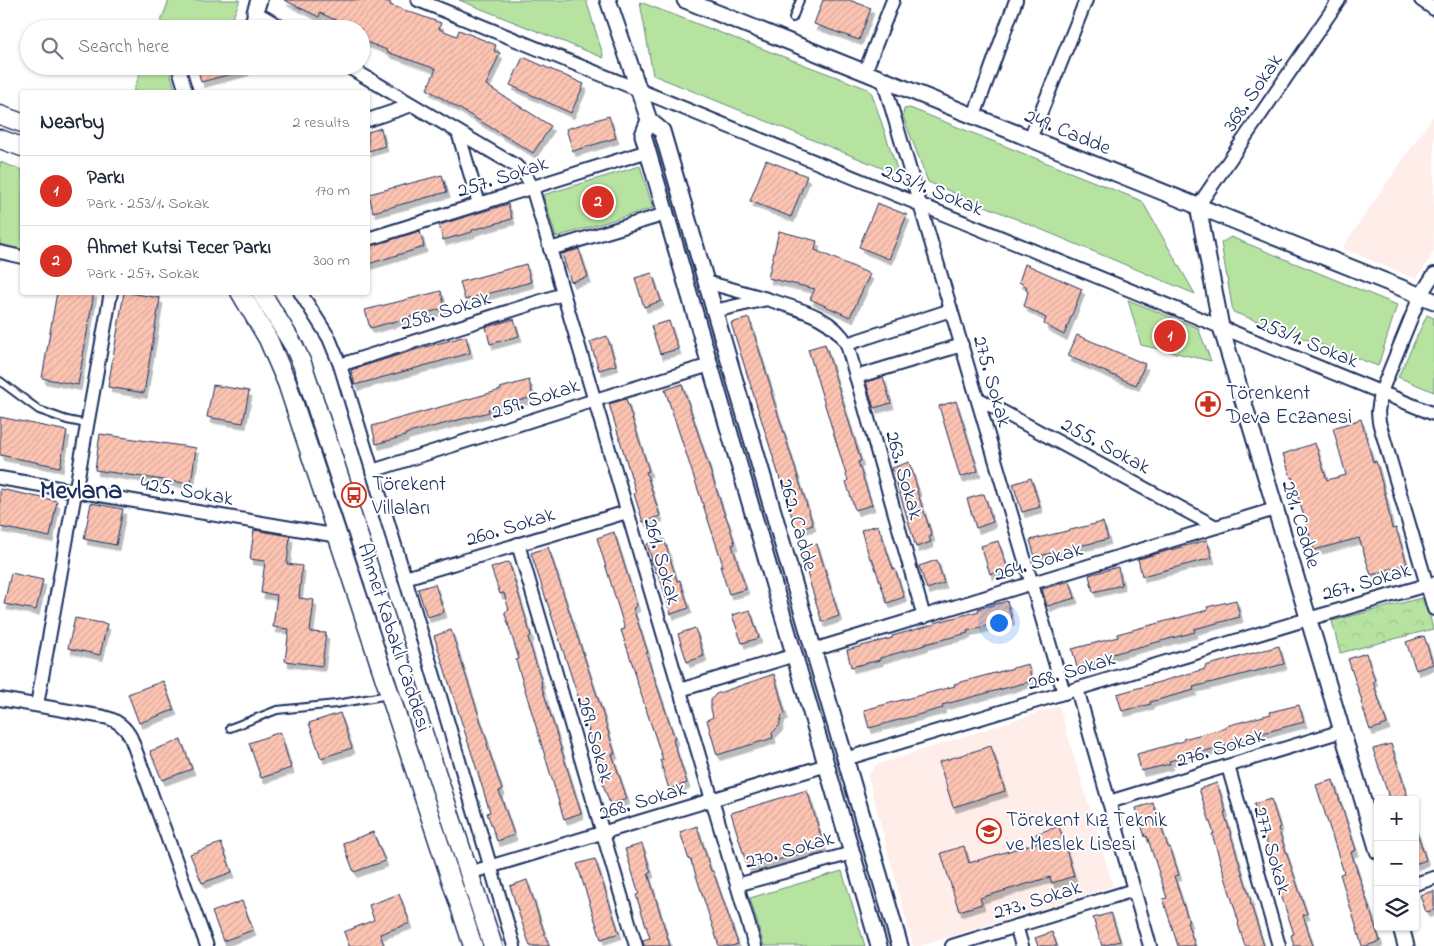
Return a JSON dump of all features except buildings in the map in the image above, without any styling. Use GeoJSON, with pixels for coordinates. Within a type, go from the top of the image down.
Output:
{"type":"FeatureCollection","features":[{"type":"Feature","properties":{"kind":"main road"},"geometry":{"type":"LineString","coordinates":[[0,115],[20,121]]}},
{"type":"Feature","properties":{"kind":"main road"},"geometry":{"type":"LineString","coordinates":[[0,139],[20,146]]}},
{"type":"Feature","properties":{"kind":"main road","name":"Ahmet Kabaklı Caddesi"},"geometry":{"type":"LineString","coordinates":[[242,295],[265,333],[283,371],[473,946]]}},
{"type":"Feature","properties":{"kind":"main road","name":"Ahmet Kabaklı Caddesi"},"geometry":{"type":"LineString","coordinates":[[263,295],[294,346],[303,366],[493,946]]}},
{"type":"Feature","properties":{"kind":"street","name":"253/1. Sokak"},"geometry":{"type":"LineString","coordinates":[[418,0],[1434,414]]}},
{"type":"Feature","properties":{"kind":"street","name":"262. Cadde"},"geometry":{"type":"LineString","coordinates":[[608,0],[649,120],[662,131],[900,946]]}},
{"type":"Feature","properties":{"kind":"street","name":"249. Cadde"},"geometry":{"type":"LineString","coordinates":[[686,0],[1427,298]]}},
{"type":"Feature","properties":{"kind":"street"},"geometry":{"type":"LineString","coordinates":[[865,72],[894,0]]}},
{"type":"Feature","properties":{"kind":"street"},"geometry":{"type":"LineString","coordinates":[[974,116],[1016,0]]}},
{"type":"Feature","properties":{"kind":"street"},"geometry":{"type":"LineString","coordinates":[[1030,139],[1086,0]]}},
{"type":"Feature","properties":{"kind":"street","name":"368. Sokak"},"geometry":{"type":"LineString","coordinates":[[1198,206],[1339,0]]}},
{"type":"Feature","properties":{"kind":"street"},"geometry":{"type":"LineString","coordinates":[[1421,0],[1434,9]]}},
{"type":"Feature","properties":{"kind":"street"},"geometry":{"type":"LineString","coordinates":[[252,20],[257,6],[273,20]]}},
{"type":"Feature","properties":{"kind":"street"},"geometry":{"type":"LineString","coordinates":[[181,75],[185,90]]}},
{"type":"Feature","properties":{"kind":"street"},"geometry":{"type":"LineString","coordinates":[[362,75],[516,166],[526,176],[532,187]]}},
{"type":"Feature","properties":{"kind":"street","name":"275. Sokak"},"geometry":{"type":"LineString","coordinates":[[883,79],[1064,693]]}},
{"type":"Feature","properties":{"kind":"street"},"geometry":{"type":"LineString","coordinates":[[370,119],[412,105]]}},
{"type":"Feature","properties":{"kind":"street","name":"262. Cadde"},"geometry":{"type":"LineString","coordinates":[[649,120],[643,135],[879,946]]}},
{"type":"Feature","properties":{"kind":"street"},"geometry":{"type":"LineString","coordinates":[[458,132],[479,204]]}},
{"type":"Feature","properties":{"kind":"street","name":"257. Sokak"},"geometry":{"type":"LineString","coordinates":[[370,238],[648,151]]}},
{"type":"Feature","properties":{"kind":"street","name":"261. Sokak"},"geometry":{"type":"LineString","coordinates":[[532,187],[755,946]]}},
{"type":"Feature","properties":{"kind":"street","name":"281. Cadde"},"geometry":{"type":"LineString","coordinates":[[1198,206],[1221,327],[1375,841]]}},
{"type":"Feature","properties":{"kind":"street"},"geometry":{"type":"LineString","coordinates":[[550,249],[666,214]]}},
{"type":"Feature","properties":{"kind":"street"},"geometry":{"type":"LineString","coordinates":[[0,252],[20,257]]}},
{"type":"Feature","properties":{"kind":"street"},"geometry":{"type":"LineString","coordinates":[[1434,274],[1427,298],[1380,392],[1378,412],[1379,422],[1430,584],[1434,609]]}},
{"type":"Feature","properties":{"kind":"street"},"geometry":{"type":"LineString","coordinates":[[706,282],[812,314],[834,327],[847,344],[951,310]]}},
{"type":"Feature","properties":{"kind":"street","name":"258. Sokak"},"geometry":{"type":"LineString","coordinates":[[340,365],[563,294]]}},
{"type":"Feature","properties":{"kind":"street"},"geometry":{"type":"LineString","coordinates":[[37,705],[110,295]]}},
{"type":"Feature","properties":{"kind":"street"},"geometry":{"type":"LineString","coordinates":[[302,295],[330,338],[340,365],[514,946]]}},
{"type":"Feature","properties":{"kind":"street"},"geometry":{"type":"LineString","coordinates":[[714,311],[767,299]]}},
{"type":"Feature","properties":{"kind":"street","name":"263. Sokak"},"geometry":{"type":"LineString","coordinates":[[847,344],[924,616]]}},
{"type":"Feature","properties":{"kind":"street"},"geometry":{"type":"LineString","coordinates":[[856,377],[962,346]]}},
{"type":"Feature","properties":{"kind":"street","name":"259. Sokak"},"geometry":{"type":"LineString","coordinates":[[372,472],[594,400],[710,366]]}},
{"type":"Feature","properties":{"kind":"street","name":"255. Sokak"},"geometry":{"type":"LineString","coordinates":[[977,398],[1216,527]]}},
{"type":"Feature","properties":{"kind":"street","name":"425. Sokak"},"geometry":{"type":"LineString","coordinates":[[0,478],[338,536]]}},
{"type":"Feature","properties":{"kind":"street","name":"264. Sokak"},"geometry":{"type":"LineString","coordinates":[[813,650],[1275,509]]}},
{"type":"Feature","properties":{"kind":"street","name":"260. Sokak"},"geometry":{"type":"LineString","coordinates":[[405,578],[627,512]]}},
{"type":"Feature","properties":{"kind":"street","name":"269. Sokak"},"geometry":{"type":"LineString","coordinates":[[518,544],[636,946]]}},
{"type":"Feature","properties":{"kind":"street","name":"267. Sokak"},"geometry":{"type":"LineString","coordinates":[[1308,619],[1430,584]]}},
{"type":"Feature","properties":{"kind":"street","name":"268. Sokak"},"geometry":{"type":"LineString","coordinates":[[845,760],[1308,619]]}},
{"type":"Feature","properties":{"kind":"street"},"geometry":{"type":"LineString","coordinates":[[680,690],[795,655]]}},
{"type":"Feature","properties":{"kind":"street"},"geometry":{"type":"LineString","coordinates":[[1077,689],[1150,946]]}},
{"type":"Feature","properties":{"kind":"street"},"geometry":{"type":"LineString","coordinates":[[0,699],[104,717],[122,724],[127,730],[134,747],[207,946]]}},
{"type":"Feature","properties":{"kind":"street","name":"276. Sokak"},"geometry":{"type":"LineString","coordinates":[[1110,802],[1342,730]]}},
{"type":"Feature","properties":{"kind":"street"},"geometry":{"type":"LineString","coordinates":[[827,765],[845,760]]}},
{"type":"Feature","properties":{"kind":"street","name":"268. Sokak"},"geometry":{"type":"LineString","coordinates":[[469,873],[827,765]]}},
{"type":"Feature","properties":{"kind":"street","name":"277. Sokak"},"geometry":{"type":"LineString","coordinates":[[1228,766],[1279,946]]}},
{"type":"Feature","properties":{"kind":"street","name":"270. Sokak"},"geometry":{"type":"LineString","coordinates":[[737,885],[852,852]]}},
{"type":"Feature","properties":{"kind":"street"},"geometry":{"type":"LineString","coordinates":[[1419,883],[1434,878]]}},
{"type":"Feature","properties":{"kind":"street","name":"273. Sokak"},"geometry":{"type":"LineString","coordinates":[[952,946],[1134,890]]}},
{"type":"Feature","properties":{"kind":"street"},"geometry":{"type":"LineString","coordinates":[[1016,926],[1022,946]]}},
{"type":"Feature","properties":{"kind":"street"},"geometry":{"type":"LineString","coordinates":[[1402,931],[1406,946]]}},
{"type":"Feature","properties":{"kind":"lane"},"geometry":{"type":"LineString","coordinates":[[792,18],[800,0]]}},
{"type":"Feature","properties":{"kind":"lane"},"geometry":{"type":"LineString","coordinates":[[0,381],[39,410],[67,420],[87,424]]}},
{"type":"Feature","properties":{"kind":"lane"},"geometry":{"type":"LineString","coordinates":[[230,728],[277,710],[336,704],[390,695]]}},
{"type":"Feature","properties":{"kind":"shaded area"},"geometry":{"type":"Polygon","coordinates":[[[1434,115],[1434,252],[1416,279],[1342,248],[1434,115]]]}},
{"type":"Feature","properties":{"kind":"shaded area","name":"Törekent Kız Teknik ve Meslek Lisesi"},"geometry":{"type":"Polygon","coordinates":[[[1059,706],[1113,886],[920,946],[913,946],[868,776],[876,765],[1059,706]]]}},
{"type":"Feature","properties":{"kind":"green space"},"geometry":{"type":"Polygon","coordinates":[[[169,0],[240,0],[232,20],[161,20],[169,0]]]}},
{"type":"Feature","properties":{"kind":"green space"},"geometry":{"type":"Polygon","coordinates":[[[459,0],[586,0],[604,58],[459,0]]]}},
{"type":"Feature","properties":{"kind":"green space"},"geometry":{"type":"Polygon","coordinates":[[[640,2],[868,89],[872,94],[899,175],[653,75],[640,2]]]}},
{"type":"Feature","properties":{"kind":"green space"},"geometry":{"type":"Polygon","coordinates":[[[140,75],[171,75],[175,90],[134,90],[140,75]]]}},
{"type":"Feature","properties":{"kind":"green space"},"geometry":{"type":"Polygon","coordinates":[[[910,108],[1142,201],[1195,294],[928,182],[903,116],[904,109],[910,108]]]}},
{"type":"Feature","properties":{"kind":"green space"},"geometry":{"type":"Polygon","coordinates":[[[0,162],[20,169],[20,251],[0,247],[0,162]]]}},
{"type":"Feature","properties":{"kind":"green space"},"geometry":{"type":"Polygon","coordinates":[[[640,166],[653,208],[556,237],[543,195],[640,166]]]}},
{"type":"Feature","properties":{"kind":"green space"},"geometry":{"type":"Polygon","coordinates":[[[1231,237],[1397,305],[1378,366],[1233,312],[1221,243],[1231,237]]]}},
{"type":"Feature","properties":{"kind":"green space"},"geometry":{"type":"Polygon","coordinates":[[[1128,300],[1198,328],[1211,361],[1141,345],[1128,300]]]}},
{"type":"Feature","properties":{"kind":"green space"},"geometry":{"type":"Polygon","coordinates":[[[1427,315],[1434,318],[1434,392],[1398,377],[1427,315]]]}},
{"type":"Feature","properties":{"kind":"green space"},"geometry":{"type":"Polygon","coordinates":[[[1425,597],[1433,629],[1340,653],[1332,621],[1425,597]]]}},
{"type":"Feature","properties":{"kind":"green space"},"geometry":{"type":"Polygon","coordinates":[[[842,871],[865,946],[764,946],[750,898],[842,871]]]}},
{"type":"Feature","properties":{"kind":"place","name":"Ahmet Kutsi Tecer Parkı"},"geometry":{"type":"Point","coordinates":[598,202]}},
{"type":"Feature","properties":{"kind":"place","name":"Parkı"},"geometry":{"type":"Point","coordinates":[1170,336]}},
{"type":"Feature","properties":{"kind":"place","name":"Törenkent Deva Eczanesi"},"geometry":{"type":"Point","coordinates":[1208,404]}},
{"type":"Feature","properties":{"kind":"place","name":"Törekent Villaları"},"geometry":{"type":"Point","coordinates":[354,495]}},
{"type":"Feature","properties":{"kind":"place","name":"Törekent Kız Teknik ve Meslek Lisesi"},"geometry":{"type":"Point","coordinates":[989,831]}},
{"type":"Feature","properties":{"kind":"district","name":"Mevlana"},"geometry":{"type":"Point","coordinates":[81,489]}}]}
